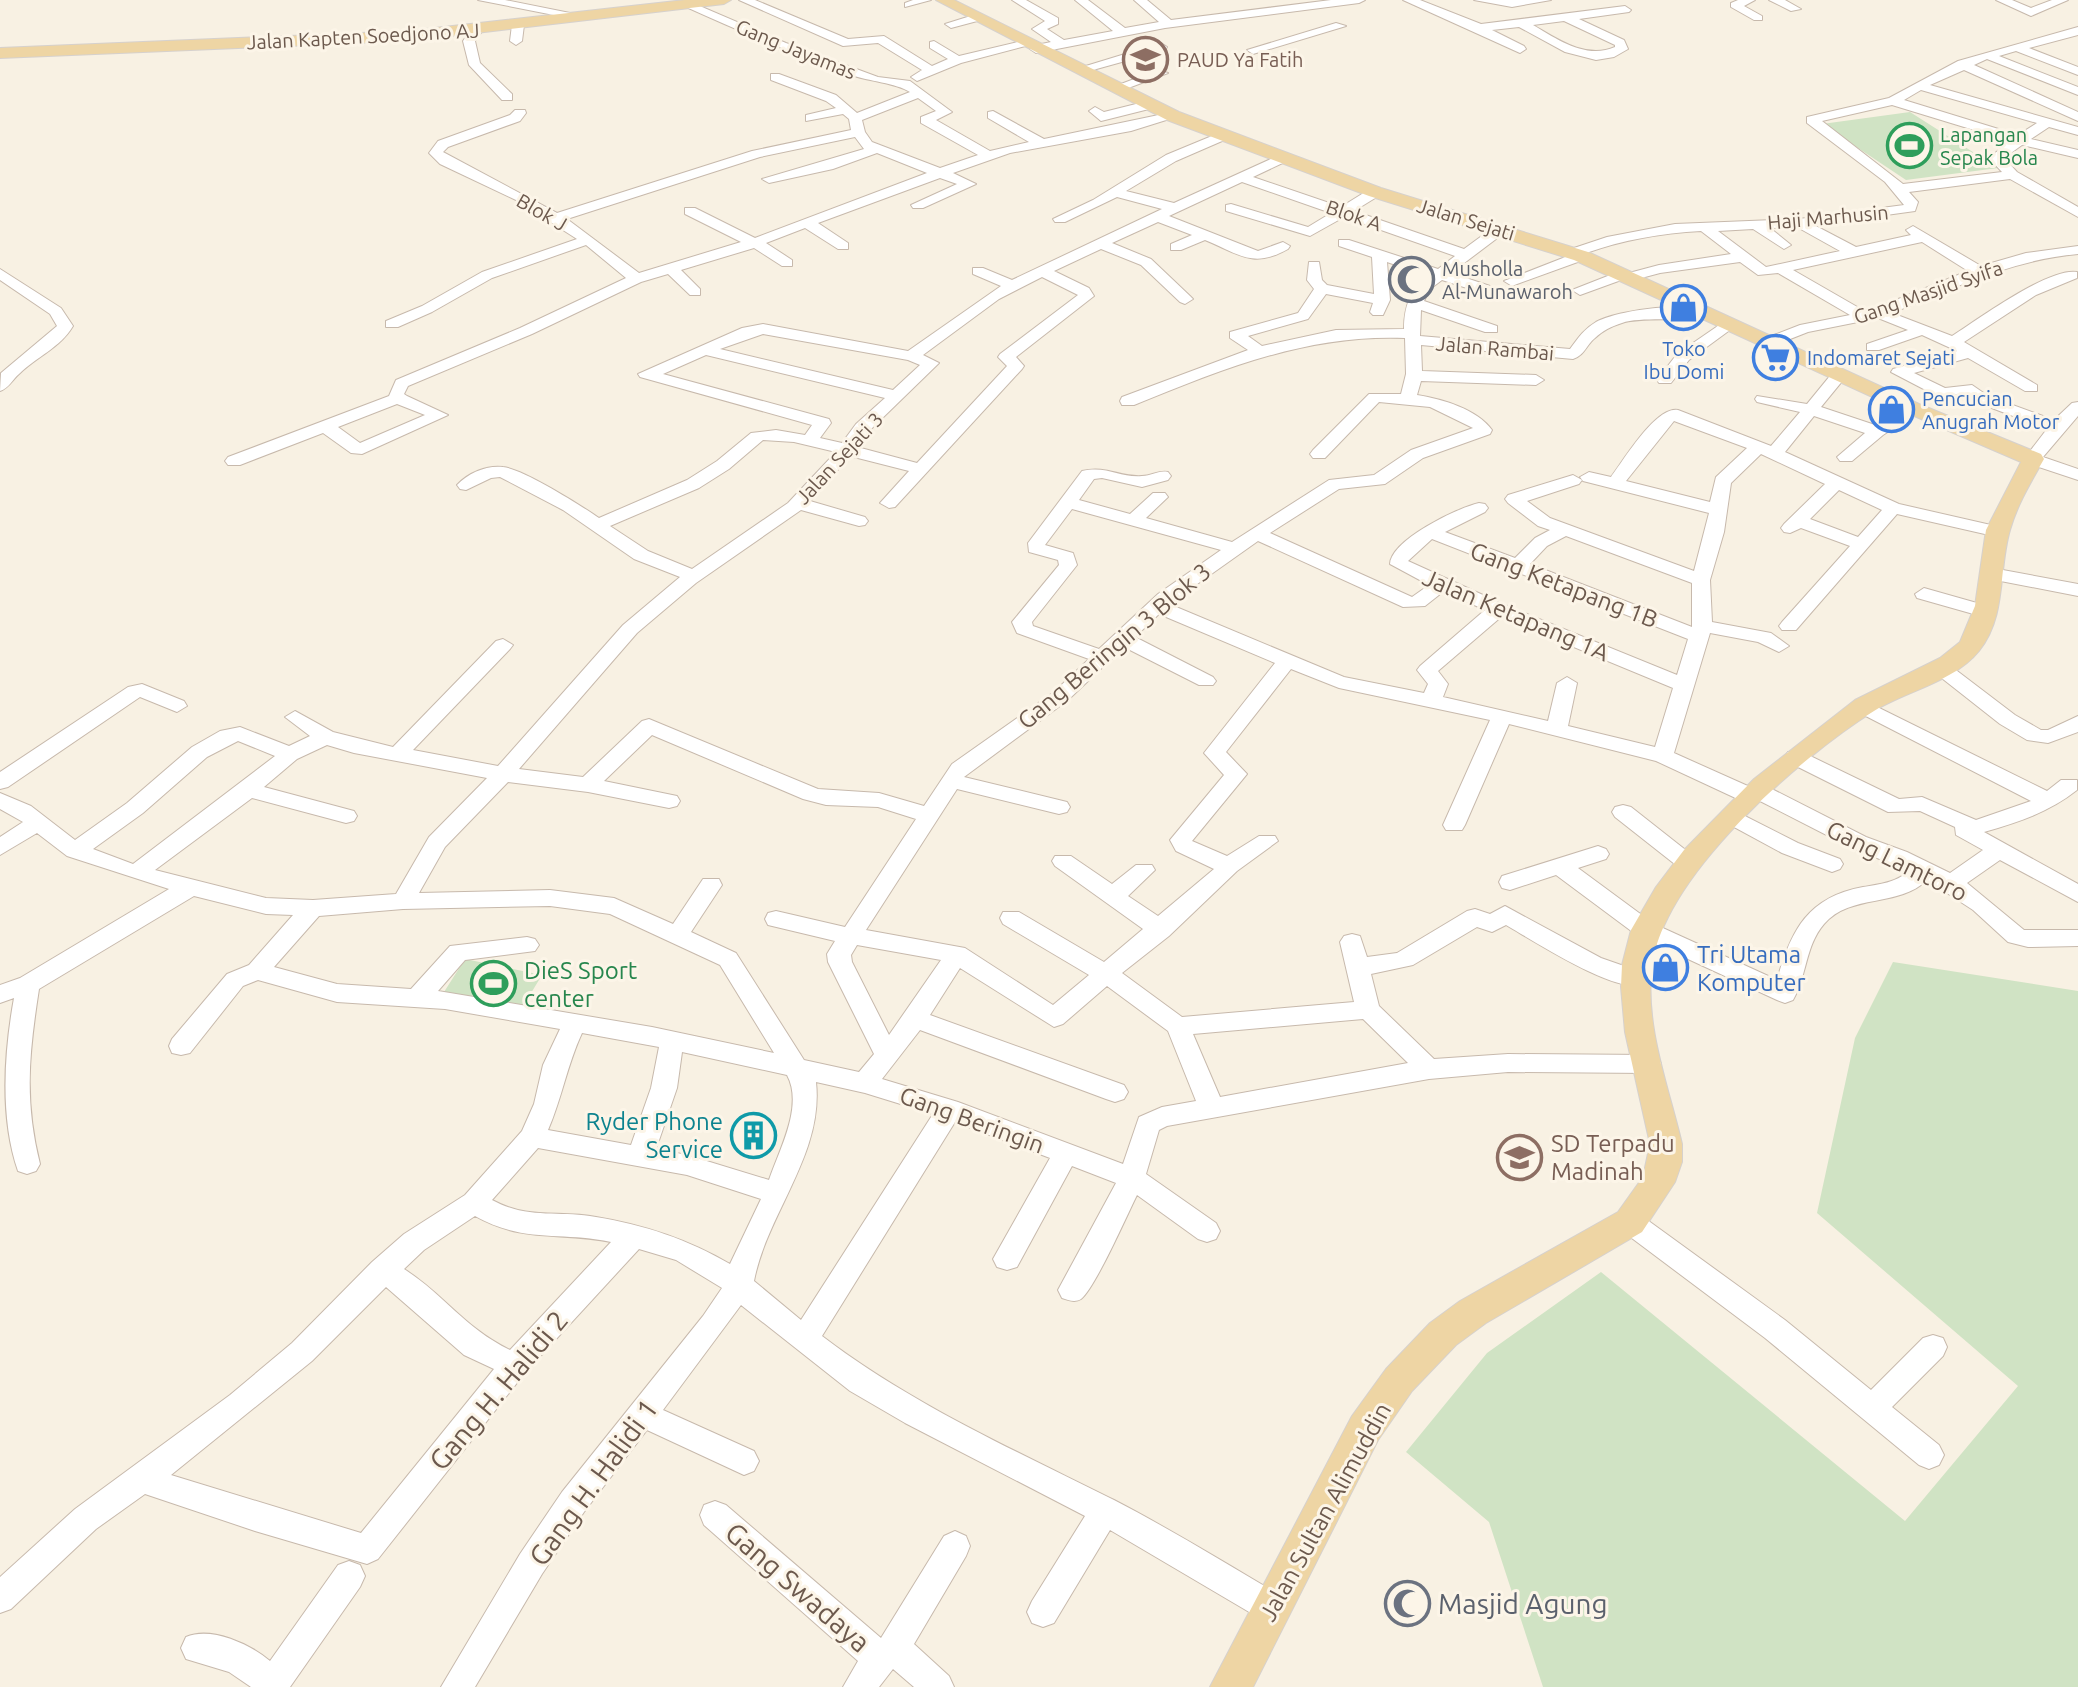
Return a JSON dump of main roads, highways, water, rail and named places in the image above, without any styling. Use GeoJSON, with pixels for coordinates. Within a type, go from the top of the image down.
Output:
{"type":"FeatureCollection","features":[{"type":"Feature","properties":{"kind":"main road","name":"Jalan Kapten Soedjono AJ"},"geometry":{"type":"LineString","coordinates":[[311,38],[456,29],[569,14],[724,0]]}},
{"type":"Feature","properties":{"kind":"main road","name":"Jalan Sejati"},"geometry":{"type":"LineString","coordinates":[[943,0],[1173,116],[1375,192],[1577,254],[1912,408],[2033,459]]}},
{"type":"Feature","properties":{"kind":"main road","name":"Jalan Kapten Soedjono AJ"},"geometry":{"type":"LineString","coordinates":[[0,50],[477,30],[517,33],[656,6]]}},
{"type":"Feature","properties":{"kind":"main road","name":"Jalan Sultan Alimuddin"},"geometry":{"type":"LineString","coordinates":[[1231,1687],[1365,1428],[1420,1355],[1473,1312],[1630,1222],[1658,1182],[1665,1162],[1666,1144],[1649,1064],[1636,979],[1637,961],[1646,930],[1689,864],[1746,801],[1795,757],[1863,706],[1941,668],[1961,656],[1972,644],[1984,611],[1998,532],[2033,459]]}},
{"type":"Feature","properties":{"kind":"place","name":"PAUD Ya Fatih"},"geometry":{"type":"Point","coordinates":[1146,59]}},
{"type":"Feature","properties":{"kind":"place","name":"Lapangan Sepak Bola"},"geometry":{"type":"Point","coordinates":[1909,146]}},
{"type":"Feature","properties":{"kind":"place","name":"Musholla Al-Munawaroh"},"geometry":{"type":"Point","coordinates":[1411,279]}},
{"type":"Feature","properties":{"kind":"place","name":"Toko Ibu Domi"},"geometry":{"type":"Point","coordinates":[1684,308]}},
{"type":"Feature","properties":{"kind":"place","name":"Indomaret Sejati"},"geometry":{"type":"Point","coordinates":[1776,357]}},
{"type":"Feature","properties":{"kind":"place","name":"Pencucian Anugrah Motor"},"geometry":{"type":"Point","coordinates":[1891,410]}},
{"type":"Feature","properties":{"kind":"place","name":"Tri Utama Komputer"},"geometry":{"type":"Point","coordinates":[1666,968]}},
{"type":"Feature","properties":{"kind":"place","name":"DieS Sport center"},"geometry":{"type":"Point","coordinates":[493,984]}},
{"type":"Feature","properties":{"kind":"place","name":"Ryder Phone Service"},"geometry":{"type":"Point","coordinates":[754,1135]}},
{"type":"Feature","properties":{"kind":"place","name":"SD Terpadu Madinah"},"geometry":{"type":"Point","coordinates":[1520,1157]}},
{"type":"Feature","properties":{"kind":"place","name":"Masjid Agung"},"geometry":{"type":"Point","coordinates":[1407,1603]}}]}
